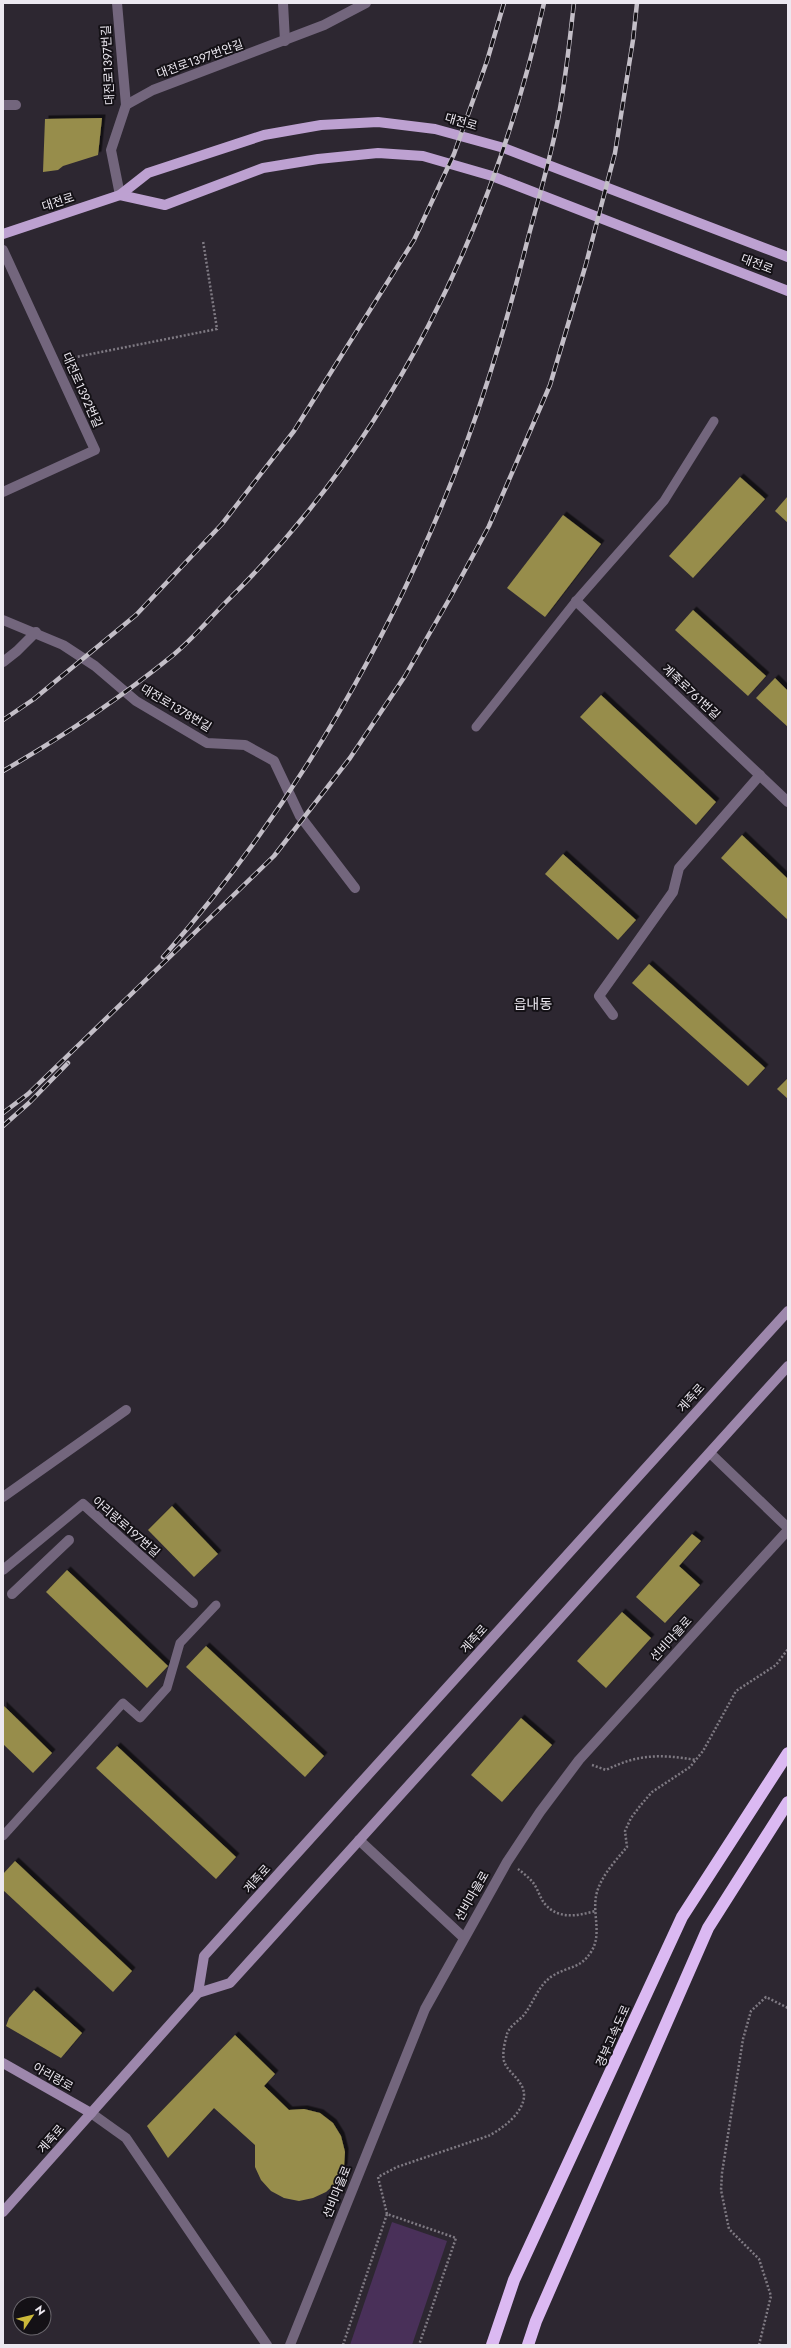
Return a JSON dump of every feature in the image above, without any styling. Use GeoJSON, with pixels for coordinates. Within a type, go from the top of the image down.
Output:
{"type":"FeatureCollection","features":[{"type":"Feature","properties":{"kind":"highway","name":"경부고속도로"},"geometry":{"type":"LineString","coordinates":[[492,2345],[514,2280],[682,1917],[788,1753]]}},
{"type":"Feature","properties":{"kind":"highway"},"geometry":{"type":"LineString","coordinates":[[528,2345],[536,2321],[708,1928],[788,1802]]}},
{"type":"Feature","properties":{"kind":"main road","name":"대전로"},"geometry":{"type":"LineString","coordinates":[[3,234],[120,195],[148,173],[264,136],[321,125],[378,122],[435,129],[504,148],[788,257]]}},
{"type":"Feature","properties":{"kind":"main road","name":"대전로"},"geometry":{"type":"LineString","coordinates":[[120,195],[165,205],[262,168],[318,159],[378,153],[423,156],[492,176],[788,291]]}},
{"type":"Feature","properties":{"kind":"main road","name":"계족로"},"geometry":{"type":"LineString","coordinates":[[3,2212],[198,1993],[204,1956],[788,1311]]}},
{"type":"Feature","properties":{"kind":"main road"},"geometry":{"type":"LineString","coordinates":[[198,1993],[230,1983],[788,1366]]}},
{"type":"Feature","properties":{"kind":"main road","name":"아리랑로"},"geometry":{"type":"LineString","coordinates":[[3,2063],[91,2113]]}},
{"type":"Feature","properties":{"kind":"street","name":"대전로1397번길"},"geometry":{"type":"LineString","coordinates":[[117,3],[126,105],[111,150],[120,195]]}},
{"type":"Feature","properties":{"kind":"street"},"geometry":{"type":"LineString","coordinates":[[283,3],[285,41]]}},
{"type":"Feature","properties":{"kind":"street","name":"대전로1397번안길"},"geometry":{"type":"LineString","coordinates":[[126,105],[153,90],[324,25],[366,3]]}},
{"type":"Feature","properties":{"kind":"street"},"geometry":{"type":"LineString","coordinates":[[3,105],[16,105]]}},
{"type":"Feature","properties":{"kind":"street","name":"대전로1392번길"},"geometry":{"type":"LineString","coordinates":[[3,250],[95,450],[3,492]]}},
{"type":"Feature","properties":{"kind":"street","name":"계족로761번길"},"geometry":{"type":"LineString","coordinates":[[576,600],[788,802]]}},
{"type":"Feature","properties":{"kind":"street","name":"대전로1378번길"},"geometry":{"type":"LineString","coordinates":[[3,620],[36,632],[63,645],[95,666],[136,701],[207,743],[245,745],[274,761],[300,816],[355,888]]}},
{"type":"Feature","properties":{"kind":"street"},"geometry":{"type":"LineString","coordinates":[[3,662],[17,651],[36,632]]}},
{"type":"Feature","properties":{"kind":"street"},"geometry":{"type":"LineString","coordinates":[[613,1015],[599,996],[673,892],[679,868],[760,775]]}},
{"type":"Feature","properties":{"kind":"street"},"geometry":{"type":"LineString","coordinates":[[3,1497],[126,1410]]}},
{"type":"Feature","properties":{"kind":"street"},"geometry":{"type":"LineString","coordinates":[[710,1453],[788,1529]]}},
{"type":"Feature","properties":{"kind":"street","name":"아리랑로197번길"},"geometry":{"type":"LineString","coordinates":[[3,1570],[83,1504],[193,1603]]}},
{"type":"Feature","properties":{"kind":"street","name":"선비마을로"},"geometry":{"type":"LineString","coordinates":[[290,2345],[425,2009],[463,1937],[507,1862],[540,1812],[579,1760],[788,1529]]}},
{"type":"Feature","properties":{"kind":"street"},"geometry":{"type":"LineString","coordinates":[[12,1594],[68,1540]]}},
{"type":"Feature","properties":{"kind":"street"},"geometry":{"type":"LineString","coordinates":[[359,1840],[463,1937]]}},
{"type":"Feature","properties":{"kind":"street"},"geometry":{"type":"LineString","coordinates":[[91,2113],[126,2138],[267,2345]]}},
{"type":"Feature","properties":{"kind":"lane"},"geometry":{"type":"LineString","coordinates":[[476,727],[576,600],[664,501],[714,421]]}},
{"type":"Feature","properties":{"kind":"lane"},"geometry":{"type":"LineString","coordinates":[[3,1836],[123,1703],[140,1718],[167,1688],[180,1643],[216,1604]]}},
{"type":"Feature","properties":{"kind":"path"},"geometry":{"type":"LineString","coordinates":[[54,361],[218,329],[203,241]]}},
{"type":"Feature","properties":{"kind":"path"},"geometry":{"type":"LineString","coordinates":[[343,2345],[387,2214],[378,2177],[397,2167],[488,2136],[501,2130],[513,2119],[520,2108],[525,2093],[521,2084],[504,2062],[504,2047],[508,2032],[524,2014],[542,1984],[554,1975],[578,1966],[591,1952],[597,1940],[595,1911],[597,1893],[602,1880],[627,1847],[625,1831],[631,1818],[652,1792],[685,1771],[696,1760],[703,1751],[736,1691],[776,1665],[788,1649]]}},
{"type":"Feature","properties":{"kind":"path"},"geometry":{"type":"LineString","coordinates":[[579,1760],[606,1770],[625,1761],[643,1756],[673,1756],[696,1760]]}},
{"type":"Feature","properties":{"kind":"path"},"geometry":{"type":"LineString","coordinates":[[516,1867],[533,1882],[544,1903],[554,1912],[565,1916],[578,1916],[595,1911]]}},
{"type":"Feature","properties":{"kind":"path"},"geometry":{"type":"LineString","coordinates":[[759,2345],[771,2296],[759,2259],[729,2229],[721,2190],[722,2173],[743,2038],[751,2011],[766,1997],[788,2008]]}},
{"type":"Feature","properties":{"kind":"path"},"geometry":{"type":"LineString","coordinates":[[387,2214],[456,2238],[419,2345]]}},
{"type":"Feature","properties":{"kind":"shaded area"},"geometry":{"type":"Polygon","coordinates":[[[392,2222],[447,2241],[412,2345],[350,2345],[392,2222]]]}},
{"type":"Feature","properties":{"kind":"building"},"geometry":{"type":"Polygon","coordinates":[[[102,118],[98,155],[63,166],[58,170],[43,172],[45,119],[102,118]]]}},
{"type":"Feature","properties":{"kind":"building"},"geometry":{"type":"Polygon","coordinates":[[[740,477],[765,499],[693,578],[669,556],[740,477]]]}},
{"type":"Feature","properties":{"kind":"building"},"geometry":{"type":"Polygon","coordinates":[[[788,496],[788,523],[775,511],[788,496]]]}},
{"type":"Feature","properties":{"kind":"building"},"geometry":{"type":"Polygon","coordinates":[[[563,515],[601,544],[545,617],[507,588],[563,515]]]}},
{"type":"Feature","properties":{"kind":"building"},"geometry":{"type":"Polygon","coordinates":[[[693,610],[766,676],[748,696],[675,630],[693,610]]]}},
{"type":"Feature","properties":{"kind":"building"},"geometry":{"type":"Polygon","coordinates":[[[775,678],[788,691],[788,727],[756,698],[775,678]]]}},
{"type":"Feature","properties":{"kind":"building"},"geometry":{"type":"Polygon","coordinates":[[[601,695],[716,802],[696,825],[580,717],[601,695]]]}},
{"type":"Feature","properties":{"kind":"building"},"geometry":{"type":"Polygon","coordinates":[[[742,835],[788,879],[788,920],[721,858],[742,835]]]}},
{"type":"Feature","properties":{"kind":"building"},"geometry":{"type":"Polygon","coordinates":[[[563,854],[636,920],[618,940],[545,874],[563,854]]]}},
{"type":"Feature","properties":{"kind":"building"},"geometry":{"type":"Polygon","coordinates":[[[649,964],[765,1068],[748,1086],[632,983],[649,964]]]}},
{"type":"Feature","properties":{"kind":"building"},"geometry":{"type":"Polygon","coordinates":[[[788,1078],[788,1099],[777,1089],[788,1078]]]}},
{"type":"Feature","properties":{"kind":"building"},"geometry":{"type":"Polygon","coordinates":[[[172,1506],[218,1554],[194,1577],[148,1530],[172,1506]]]}},
{"type":"Feature","properties":{"kind":"building"},"geometry":{"type":"Polygon","coordinates":[[[692,1534],[701,1541],[679,1566],[700,1585],[665,1623],[636,1597],[692,1534]]]}},
{"type":"Feature","properties":{"kind":"building"},"geometry":{"type":"Polygon","coordinates":[[[67,1570],[168,1666],[147,1688],[46,1592],[67,1570]]]}},
{"type":"Feature","properties":{"kind":"building"},"geometry":{"type":"Polygon","coordinates":[[[622,1612],[651,1638],[606,1688],[577,1661],[622,1612]]]}},
{"type":"Feature","properties":{"kind":"building"},"geometry":{"type":"Polygon","coordinates":[[[206,1646],[324,1756],[305,1777],[186,1667],[206,1646]]]}},
{"type":"Feature","properties":{"kind":"building"},"geometry":{"type":"Polygon","coordinates":[[[3,1705],[52,1753],[33,1773],[3,1744],[3,1705]]]}},
{"type":"Feature","properties":{"kind":"building"},"geometry":{"type":"Polygon","coordinates":[[[521,1718],[552,1745],[502,1802],[471,1775],[521,1718]]]}},
{"type":"Feature","properties":{"kind":"building"},"geometry":{"type":"Polygon","coordinates":[[[117,1746],[236,1857],[216,1879],[96,1768],[117,1746]]]}},
{"type":"Feature","properties":{"kind":"building"},"geometry":{"type":"Polygon","coordinates":[[[15,1861],[132,1971],[113,1992],[3,1890],[3,1874],[15,1861]]]}},
{"type":"Feature","properties":{"kind":"building"},"geometry":{"type":"Polygon","coordinates":[[[34,1990],[82,2033],[61,2058],[6,2026],[9,2018],[34,1990]]]}},
{"type":"Feature","properties":{"kind":"building"},"geometry":{"type":"Polygon","coordinates":[[[235,2035],[275,2074],[264,2086],[289,2110],[304,2109],[320,2113],[333,2123],[341,2136],[345,2152],[344,2167],[337,2182],[326,2192],[313,2198],[299,2201],[284,2198],[271,2191],[261,2180],[255,2167],[255,2145],[214,2108],[168,2158],[147,2126],[235,2035]]]}},
{"type":"Feature","properties":{"kind":"railway"},"geometry":{"type":"LineString","coordinates":[[3,720],[34,699],[136,615],[222,524],[294,431],[414,240],[454,154],[487,61],[504,3]]}},
{"type":"Feature","properties":{"kind":"railway"},"geometry":{"type":"LineString","coordinates":[[3,771],[90,717],[152,672],[179,650],[286,538],[339,471],[387,400],[429,325],[465,248],[497,168],[523,86],[544,3]]}},
{"type":"Feature","properties":{"kind":"railway"},"geometry":{"type":"LineString","coordinates":[[163,957],[211,900],[256,840],[298,778],[338,714],[374,649],[408,582],[439,513],[466,444],[507,319],[550,157],[562,98],[574,3]]}},
{"type":"Feature","properties":{"kind":"railway"},"geometry":{"type":"LineString","coordinates":[[3,1113],[28,1094],[274,856],[350,758],[405,676],[451,596],[489,526],[550,385],[586,264],[615,153],[633,40],[637,3]]}},
{"type":"Feature","properties":{"kind":"railway"},"geometry":{"type":"LineString","coordinates":[[3,1126],[30,1102],[68,1063]]}},
{"type":"Feature","properties":{"kind":"district","name":"읍내동"},"geometry":{"type":"Point","coordinates":[533,1004]}}]}
